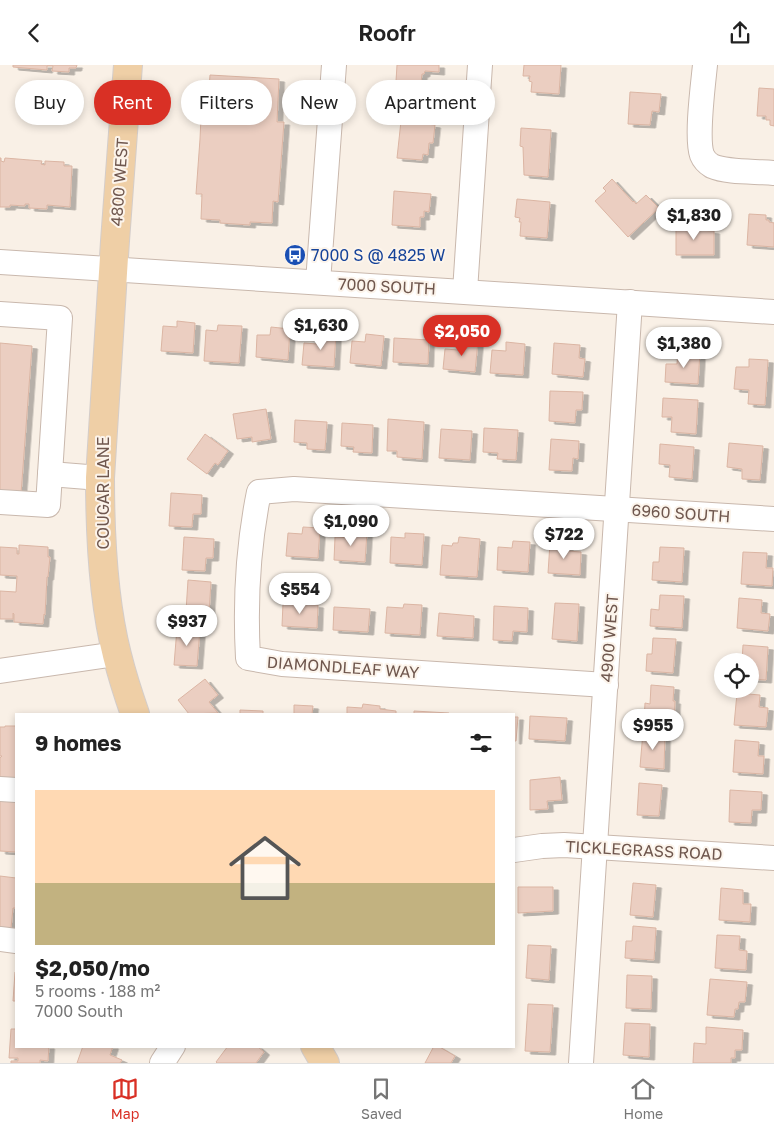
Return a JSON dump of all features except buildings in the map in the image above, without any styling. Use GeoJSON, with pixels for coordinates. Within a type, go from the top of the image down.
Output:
{"type":"FeatureCollection","features":[{"type":"Feature","properties":{"kind":"main road","name":"4800 WEST"},"geometry":{"type":"LineString","coordinates":[[113,269],[128,65]]}},
{"type":"Feature","properties":{"kind":"main road","name":"COUGAR LANE"},"geometry":{"type":"LineString","coordinates":[[113,269],[100,478],[100,520],[104,571],[116,654],[135,713]]}},
{"type":"Feature","properties":{"kind":"main road"},"geometry":{"type":"LineString","coordinates":[[316,1048],[325,1063]]}},
{"type":"Feature","properties":{"kind":"street"},"geometry":{"type":"LineString","coordinates":[[318,282],[334,65]]}},
{"type":"Feature","properties":{"kind":"street"},"geometry":{"type":"LineString","coordinates":[[465,291],[480,65]]}},
{"type":"Feature","properties":{"kind":"street"},"geometry":{"type":"LineString","coordinates":[[704,65],[700,141],[705,161],[723,169],[774,173]]}},
{"type":"Feature","properties":{"kind":"street","name":"7000 SOUTH"},"geometry":{"type":"LineString","coordinates":[[0,262],[774,312]]}},
{"type":"Feature","properties":{"kind":"street","name":"4900 WEST"},"geometry":{"type":"LineString","coordinates":[[581,1063],[630,302]]}},
{"type":"Feature","properties":{"kind":"street"},"geometry":{"type":"LineString","coordinates":[[0,314],[60,318],[48,505],[0,502]]}},
{"type":"Feature","properties":{"kind":"street"},"geometry":{"type":"LineString","coordinates":[[50,474],[100,478]]}},
{"type":"Feature","properties":{"kind":"street","name":"6960 SOUTH"},"geometry":{"type":"LineString","coordinates":[[260,492],[294,489],[774,519]]}},
{"type":"Feature","properties":{"kind":"street","name":"DIAMONDLEAF WAY"},"geometry":{"type":"LineString","coordinates":[[260,492],[252,526],[246,625],[248,658],[282,664],[606,685]]}},
{"type":"Feature","properties":{"kind":"street"},"geometry":{"type":"LineString","coordinates":[[0,671],[116,654]]}},
{"type":"Feature","properties":{"kind":"street"},"geometry":{"type":"LineString","coordinates":[[0,789],[15,791]]}},
{"type":"Feature","properties":{"kind":"street","name":"TICKLEGRASS ROAD"},"geometry":{"type":"LineString","coordinates":[[515,850],[564,845],[774,858]]}},
{"type":"Feature","properties":{"kind":"street"},"geometry":{"type":"LineString","coordinates":[[0,939],[15,941]]}},
{"type":"Feature","properties":{"kind":"street"},"geometry":{"type":"LineString","coordinates":[[162,1063],[172,1048]]}},
{"type":"Feature","properties":{"kind":"place","name":"7000 S @ 4825 W"},"geometry":{"type":"Point","coordinates":[295,255]}}]}
